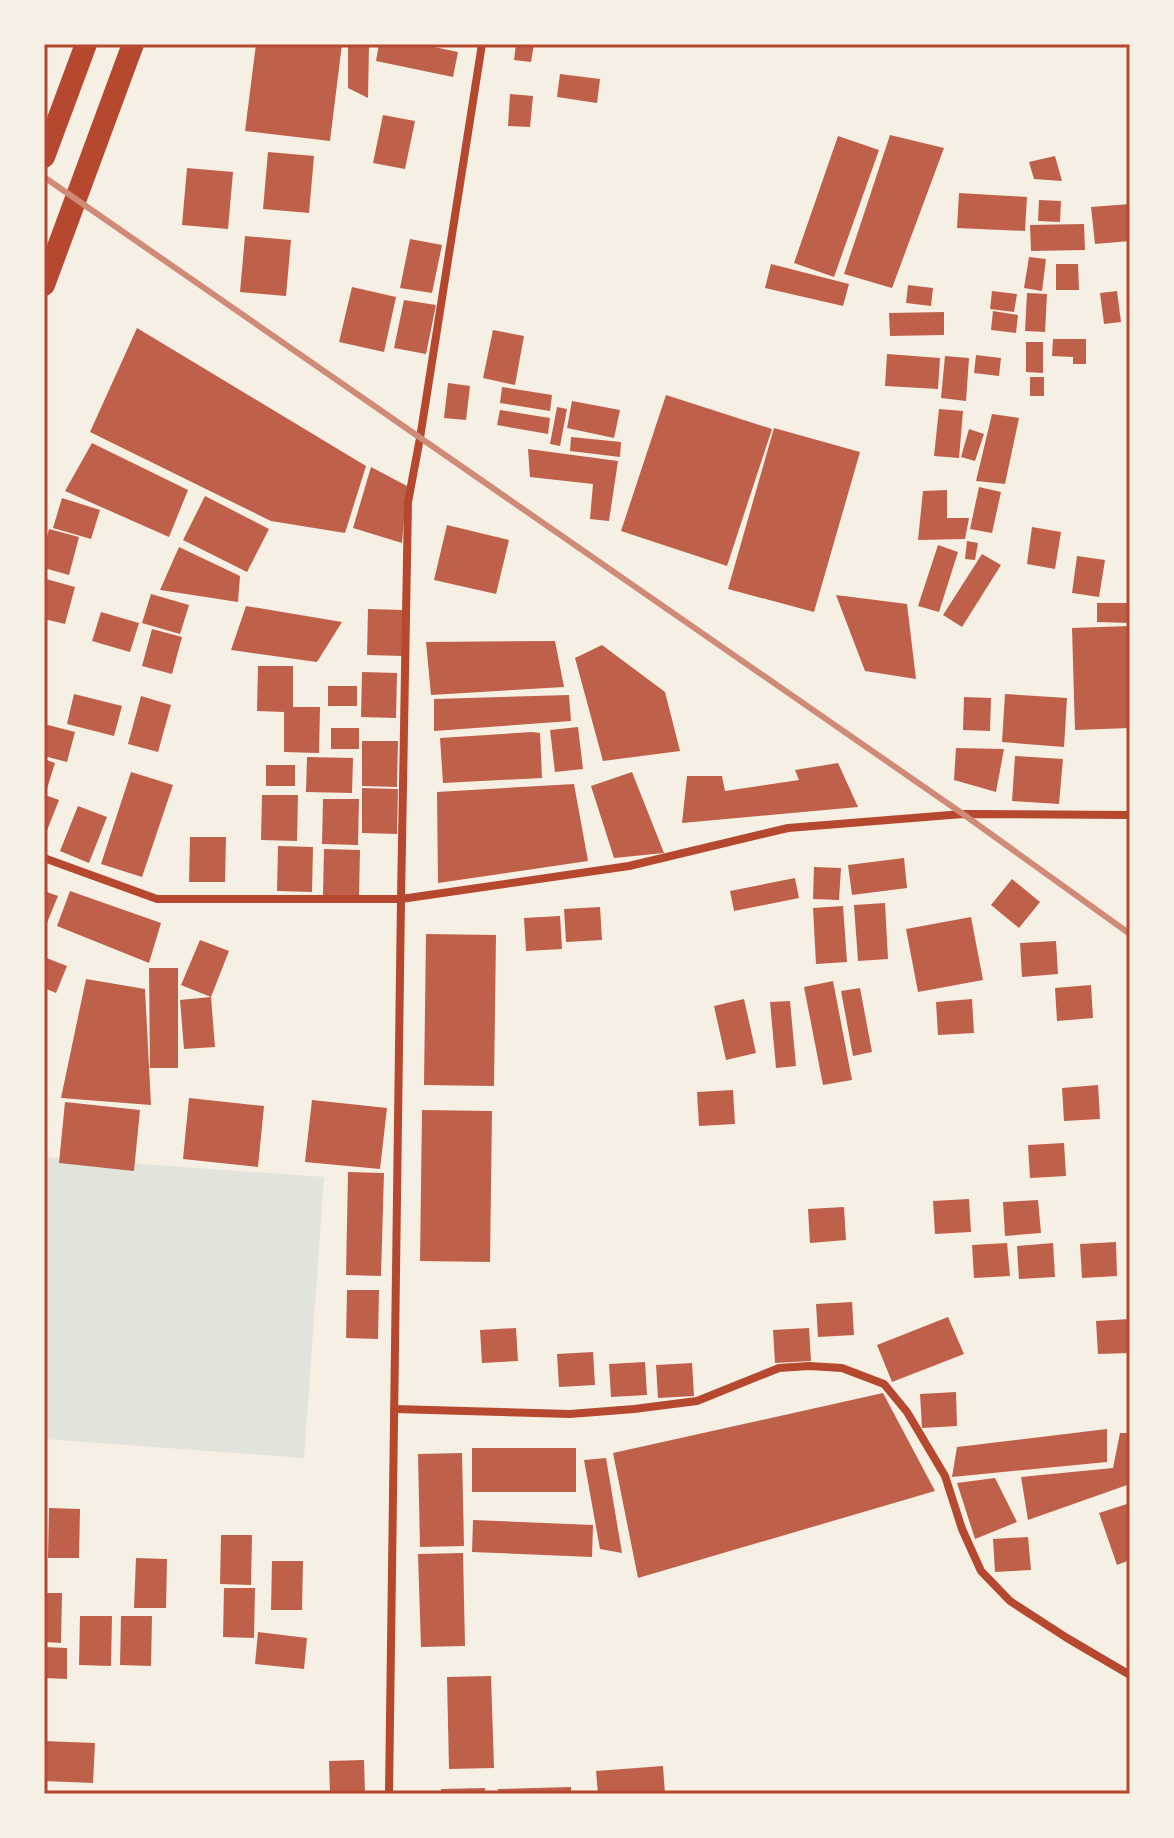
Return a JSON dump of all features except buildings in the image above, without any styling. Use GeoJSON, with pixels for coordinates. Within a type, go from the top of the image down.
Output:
{"type":"FeatureCollection","features":[{"type":"Feature","properties":{"kind":"highway"},"geometry":{"type":"LineString","coordinates":[[44,157],[86,44]]}},
{"type":"Feature","properties":{"kind":"highway"},"geometry":{"type":"LineString","coordinates":[[44,285],[133,44]]}},
{"type":"Feature","properties":{"kind":"street"},"geometry":{"type":"LineString","coordinates":[[389,1794],[408,502],[482,44]]}},
{"type":"Feature","properties":{"kind":"street"},"geometry":{"type":"LineString","coordinates":[[44,858],[157,899],[401,899],[629,866],[788,828],[963,814],[1130,815]]}},
{"type":"Feature","properties":{"kind":"street"},"geometry":{"type":"LineString","coordinates":[[394,1409],[570,1414],[621,1410],[697,1401],[779,1368],[842,1368],[884,1384],[907,1412],[945,1476],[962,1529],[981,1571],[1010,1601],[1130,1675]]}},
{"type":"Feature","properties":{"kind":"shaded area"},"geometry":{"type":"Polygon","coordinates":[[[44,1157],[324,1177],[304,1458],[44,1439],[44,1157]]]}},
{"type":"Feature","properties":{"kind":"railway"},"geometry":{"type":"LineString","coordinates":[[44,177],[963,814],[1130,934]]}}]}
